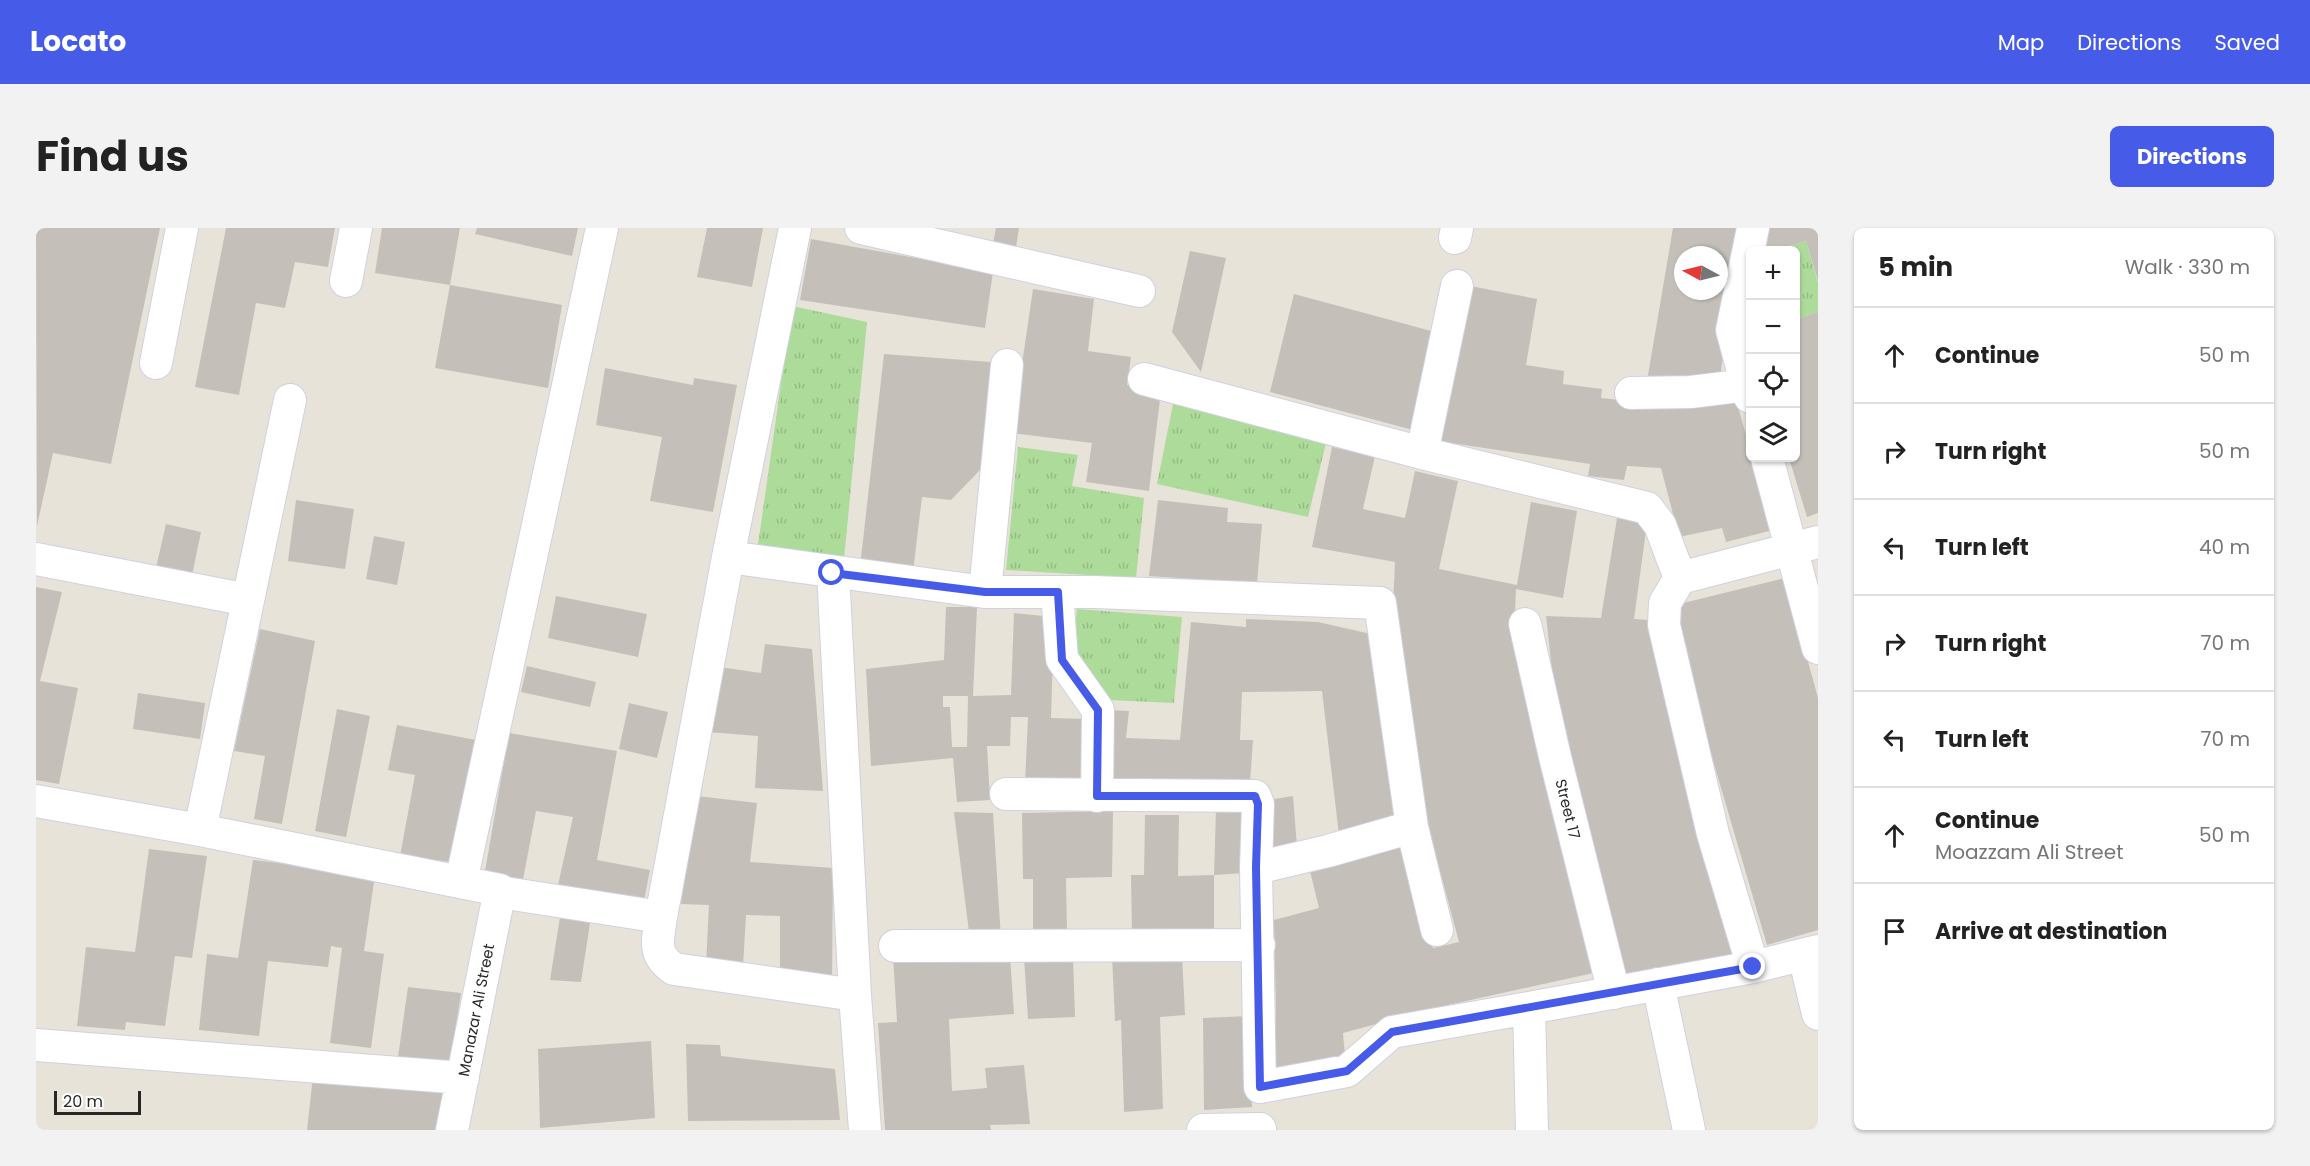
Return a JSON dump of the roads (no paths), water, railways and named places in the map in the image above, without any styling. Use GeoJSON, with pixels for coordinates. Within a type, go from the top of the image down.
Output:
{"type":"FeatureCollection","features":[{"type":"Feature","properties":{"kind":"street"},"geometry":{"type":"LineString","coordinates":[[156,363],[182,228]]}},
{"type":"Feature","properties":{"kind":"street"},"geometry":{"type":"LineString","coordinates":[[346,281],[356,228]]}},
{"type":"Feature","properties":{"kind":"street"},"geometry":{"type":"LineString","coordinates":[[461,882],[602,228]]}},
{"type":"Feature","properties":{"kind":"street"},"geometry":{"type":"LineString","coordinates":[[795,228],[728,557],[661,917],[658,946],[662,960],[674,969],[855,995]]}},
{"type":"Feature","properties":{"kind":"street"},"geometry":{"type":"LineString","coordinates":[[861,228],[1139,291]]}},
{"type":"Feature","properties":{"kind":"street"},"geometry":{"type":"LineString","coordinates":[[1746,380],[1732,330],[1753,228]]}},
{"type":"Feature","properties":{"kind":"street"},"geometry":{"type":"LineString","coordinates":[[1422,453],[1457,286]]}},
{"type":"Feature","properties":{"kind":"street"},"geometry":{"type":"LineString","coordinates":[[985,592],[1007,365]]}},
{"type":"Feature","properties":{"kind":"street"},"geometry":{"type":"LineString","coordinates":[[1144,379],[1422,453],[1647,508],[1660,525],[1680,578]]}},
{"type":"Feature","properties":{"kind":"street"},"geometry":{"type":"LineString","coordinates":[[1630,393],[1746,391]]}},
{"type":"Feature","properties":{"kind":"street"},"geometry":{"type":"LineString","coordinates":[[200,830],[290,400]]}},
{"type":"Feature","properties":{"kind":"street"},"geometry":{"type":"LineString","coordinates":[[1769,462],[1805,546],[1818,648]]}},
{"type":"Feature","properties":{"kind":"street"},"geometry":{"type":"LineString","coordinates":[[1753,967],[1713,834],[1664,625],[1665,603],[1680,578],[1805,546]]}},
{"type":"Feature","properties":{"kind":"street"},"geometry":{"type":"LineString","coordinates":[[728,557],[832,573],[985,592],[1058,592],[1380,603],[1412,827],[1437,930]]}},
{"type":"Feature","properties":{"kind":"street"},"geometry":{"type":"LineString","coordinates":[[36,559],[248,600]]}},
{"type":"Feature","properties":{"kind":"street"},"geometry":{"type":"LineString","coordinates":[[832,573],[855,995],[865,1130]]}},
{"type":"Feature","properties":{"kind":"street"},"geometry":{"type":"LineString","coordinates":[[1058,592],[1062,660],[1098,710],[1097,796]]}},
{"type":"Feature","properties":{"kind":"street","name":"Street 17"},"geometry":{"type":"LineString","coordinates":[[1525,624],[1555,757],[1614,993]]}},
{"type":"Feature","properties":{"kind":"street"},"geometry":{"type":"LineString","coordinates":[[1006,794],[1255,796],[1258,804],[1256,867],[1259,945],[1260,1129],[1203,1130]]}},
{"type":"Feature","properties":{"kind":"street"},"geometry":{"type":"LineString","coordinates":[[36,801],[200,830],[500,891],[661,917]]}},
{"type":"Feature","properties":{"kind":"street"},"geometry":{"type":"LineString","coordinates":[[1256,867],[1328,851],[1412,827]]}},
{"type":"Feature","properties":{"kind":"street","name":"Manazar Ali Street"},"geometry":{"type":"LineString","coordinates":[[452,1130],[500,891]]}},
{"type":"Feature","properties":{"kind":"street"},"geometry":{"type":"LineString","coordinates":[[895,946],[1259,945]]}},
{"type":"Feature","properties":{"kind":"street"},"geometry":{"type":"LineString","coordinates":[[1260,1087],[1347,1071],[1392,1032],[1753,967],[1811,953],[1818,1014]]}},
{"type":"Feature","properties":{"kind":"street"},"geometry":{"type":"LineString","coordinates":[[1658,984],[1689,1130]]}},
{"type":"Feature","properties":{"kind":"street"},"geometry":{"type":"LineString","coordinates":[[1529,1008],[1532,1130]]}},
{"type":"Feature","properties":{"kind":"street"},"geometry":{"type":"LineString","coordinates":[[36,1045],[463,1078]]}}]}
